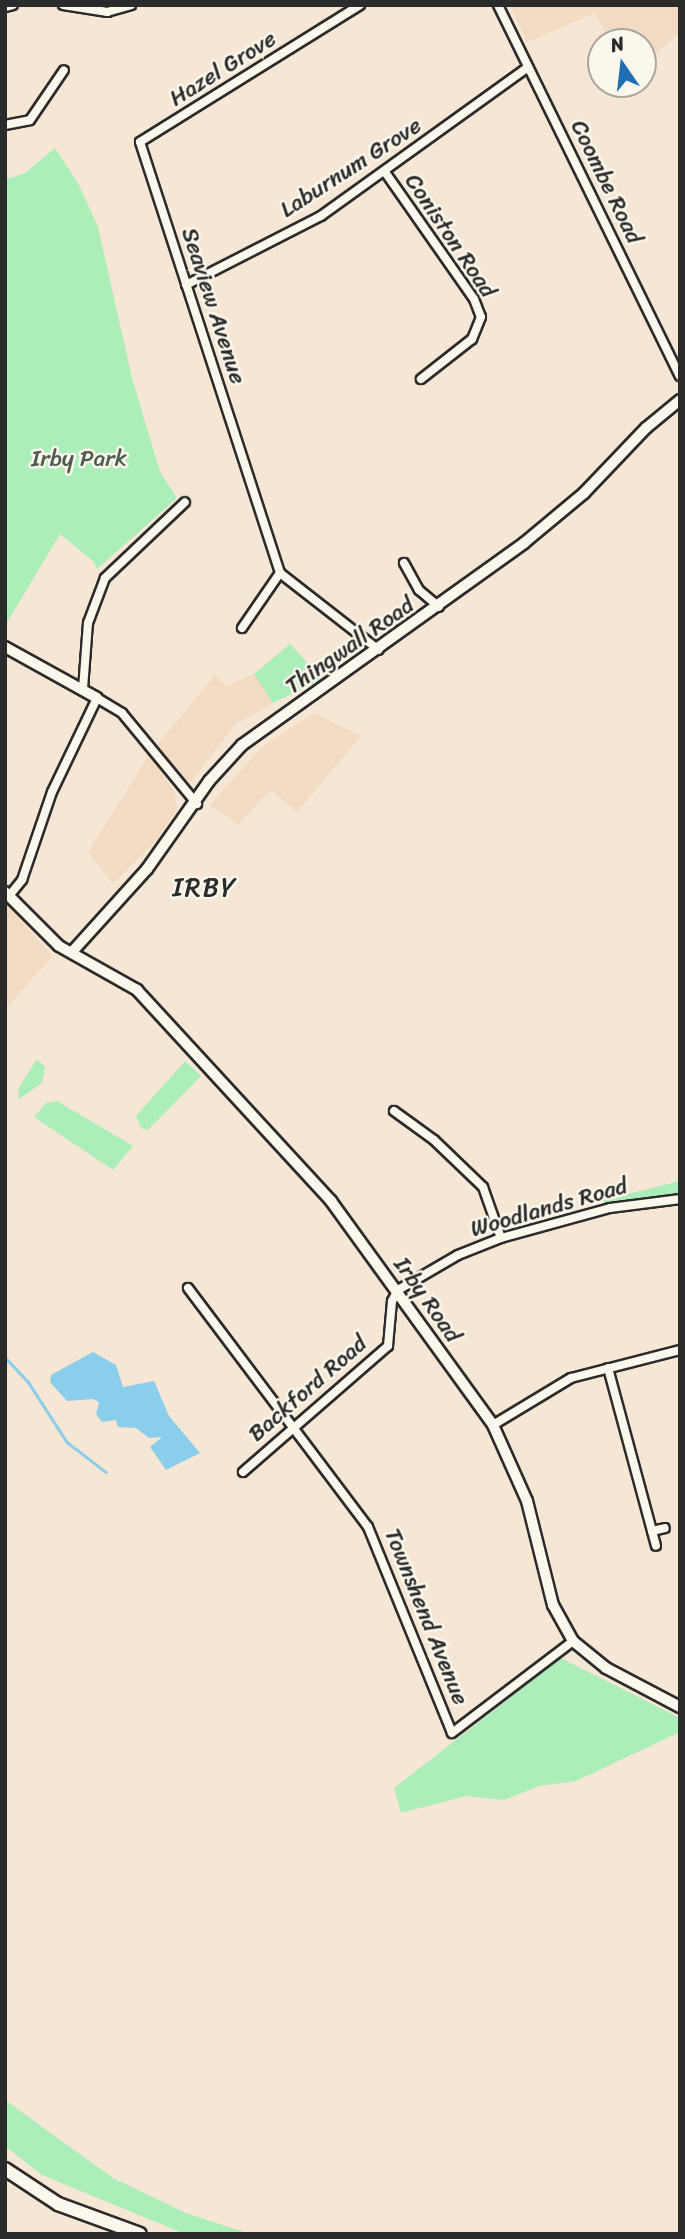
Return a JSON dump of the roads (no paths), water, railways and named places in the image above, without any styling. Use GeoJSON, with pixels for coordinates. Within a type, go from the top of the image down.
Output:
{"type":"FeatureCollection","features":[{"type":"Feature","properties":{"kind":"main road"},"geometry":{"type":"LineString","coordinates":[[5,2169],[58,2204],[140,2234]]}},
{"type":"Feature","properties":{"kind":"street"},"geometry":{"type":"LineString","coordinates":[[5,7],[13,5]]}},
{"type":"Feature","properties":{"kind":"street"},"geometry":{"type":"LineString","coordinates":[[63,5],[107,12],[131,5]]}},
{"type":"Feature","properties":{"kind":"street","name":"Hazel Grove"},"geometry":{"type":"LineString","coordinates":[[140,142],[360,5]]}},
{"type":"Feature","properties":{"kind":"street","name":"Coombe Road"},"geometry":{"type":"LineString","coordinates":[[498,5],[680,376]]}},
{"type":"Feature","properties":{"kind":"street","name":"Laburnum Grove"},"geometry":{"type":"LineString","coordinates":[[186,285],[321,216],[528,67]]}},
{"type":"Feature","properties":{"kind":"street"},"geometry":{"type":"LineString","coordinates":[[5,125],[30,120],[64,70]]}},
{"type":"Feature","properties":{"kind":"street","name":"Seaview Avenue"},"geometry":{"type":"LineString","coordinates":[[140,142],[280,573]]}},
{"type":"Feature","properties":{"kind":"street","name":"Coniston Road"},"geometry":{"type":"LineString","coordinates":[[385,172],[474,299],[481,317],[472,339],[421,379]]}},
{"type":"Feature","properties":{"kind":"street","name":"Thingwall Road"},"geometry":{"type":"LineString","coordinates":[[72,952],[148,869],[197,804],[209,781],[250,738],[439,607],[574,501],[680,400]]}},
{"type":"Feature","properties":{"kind":"street"},"geometry":{"type":"LineString","coordinates":[[83,689],[88,623],[105,578],[185,502]]}},
{"type":"Feature","properties":{"kind":"street"},"geometry":{"type":"LineString","coordinates":[[404,563],[419,590],[439,607]]}},
{"type":"Feature","properties":{"kind":"street"},"geometry":{"type":"LineString","coordinates":[[242,628],[280,573],[379,650]]}},
{"type":"Feature","properties":{"kind":"street"},"geometry":{"type":"LineString","coordinates":[[5,647],[122,713],[197,804]]}},
{"type":"Feature","properties":{"kind":"street"},"geometry":{"type":"LineString","coordinates":[[7,894],[22,880],[52,792],[97,698]]}},
{"type":"Feature","properties":{"kind":"street","name":"Irby Road"},"geometry":{"type":"LineString","coordinates":[[7,894],[33,923],[72,952],[137,990],[306,1171],[398,1290],[493,1425],[527,1501],[553,1605],[573,1641],[606,1668],[680,1707]]}},
{"type":"Feature","properties":{"kind":"street"},"geometry":{"type":"LineString","coordinates":[[394,1111],[434,1140],[483,1188],[501,1238]]}},
{"type":"Feature","properties":{"kind":"street","name":"Woodlands Road"},"geometry":{"type":"LineString","coordinates":[[398,1290],[458,1255],[501,1238],[610,1208],[680,1199]]}},
{"type":"Feature","properties":{"kind":"street"},"geometry":{"type":"LineString","coordinates":[[188,1288],[293,1429]]}},
{"type":"Feature","properties":{"kind":"street","name":"Backford Road"},"geometry":{"type":"LineString","coordinates":[[243,1472],[387,1346],[392,1301],[398,1290]]}},
{"type":"Feature","properties":{"kind":"street"},"geometry":{"type":"LineString","coordinates":[[493,1425],[571,1378],[680,1350]]}},
{"type":"Feature","properties":{"kind":"street"},"geometry":{"type":"LineString","coordinates":[[608,1368],[656,1546]]}},
{"type":"Feature","properties":{"kind":"street","name":"Townshend Avenue"},"geometry":{"type":"LineString","coordinates":[[293,1429],[368,1527],[452,1733],[573,1641]]}},
{"type":"Feature","properties":{"kind":"street"},"geometry":{"type":"LineString","coordinates":[[652,1531],[665,1528]]}},
{"type":"Feature","properties":{"kind":"water"},"geometry":{"type":"Polygon","coordinates":[[[93,1352],[116,1365],[123,1387],[154,1381],[169,1416],[200,1453],[166,1470],[150,1447],[162,1437],[149,1438],[136,1428],[118,1427],[116,1420],[102,1422],[96,1414],[99,1402],[93,1399],[67,1401],[50,1382],[51,1375],[93,1352]]]}},
{"type":"Feature","properties":{"kind":"waterway"},"geometry":{"type":"LineString","coordinates":[[5,1357],[29,1383],[67,1442],[106,1472]]}},
{"type":"Feature","properties":{"kind":"district","name":"IRBY"},"geometry":{"type":"Point","coordinates":[205,888]}},
{"type":"Feature","properties":{"kind":"park label","name":"Irby Park"},"geometry":{"type":"Point","coordinates":[79,459]}}]}
